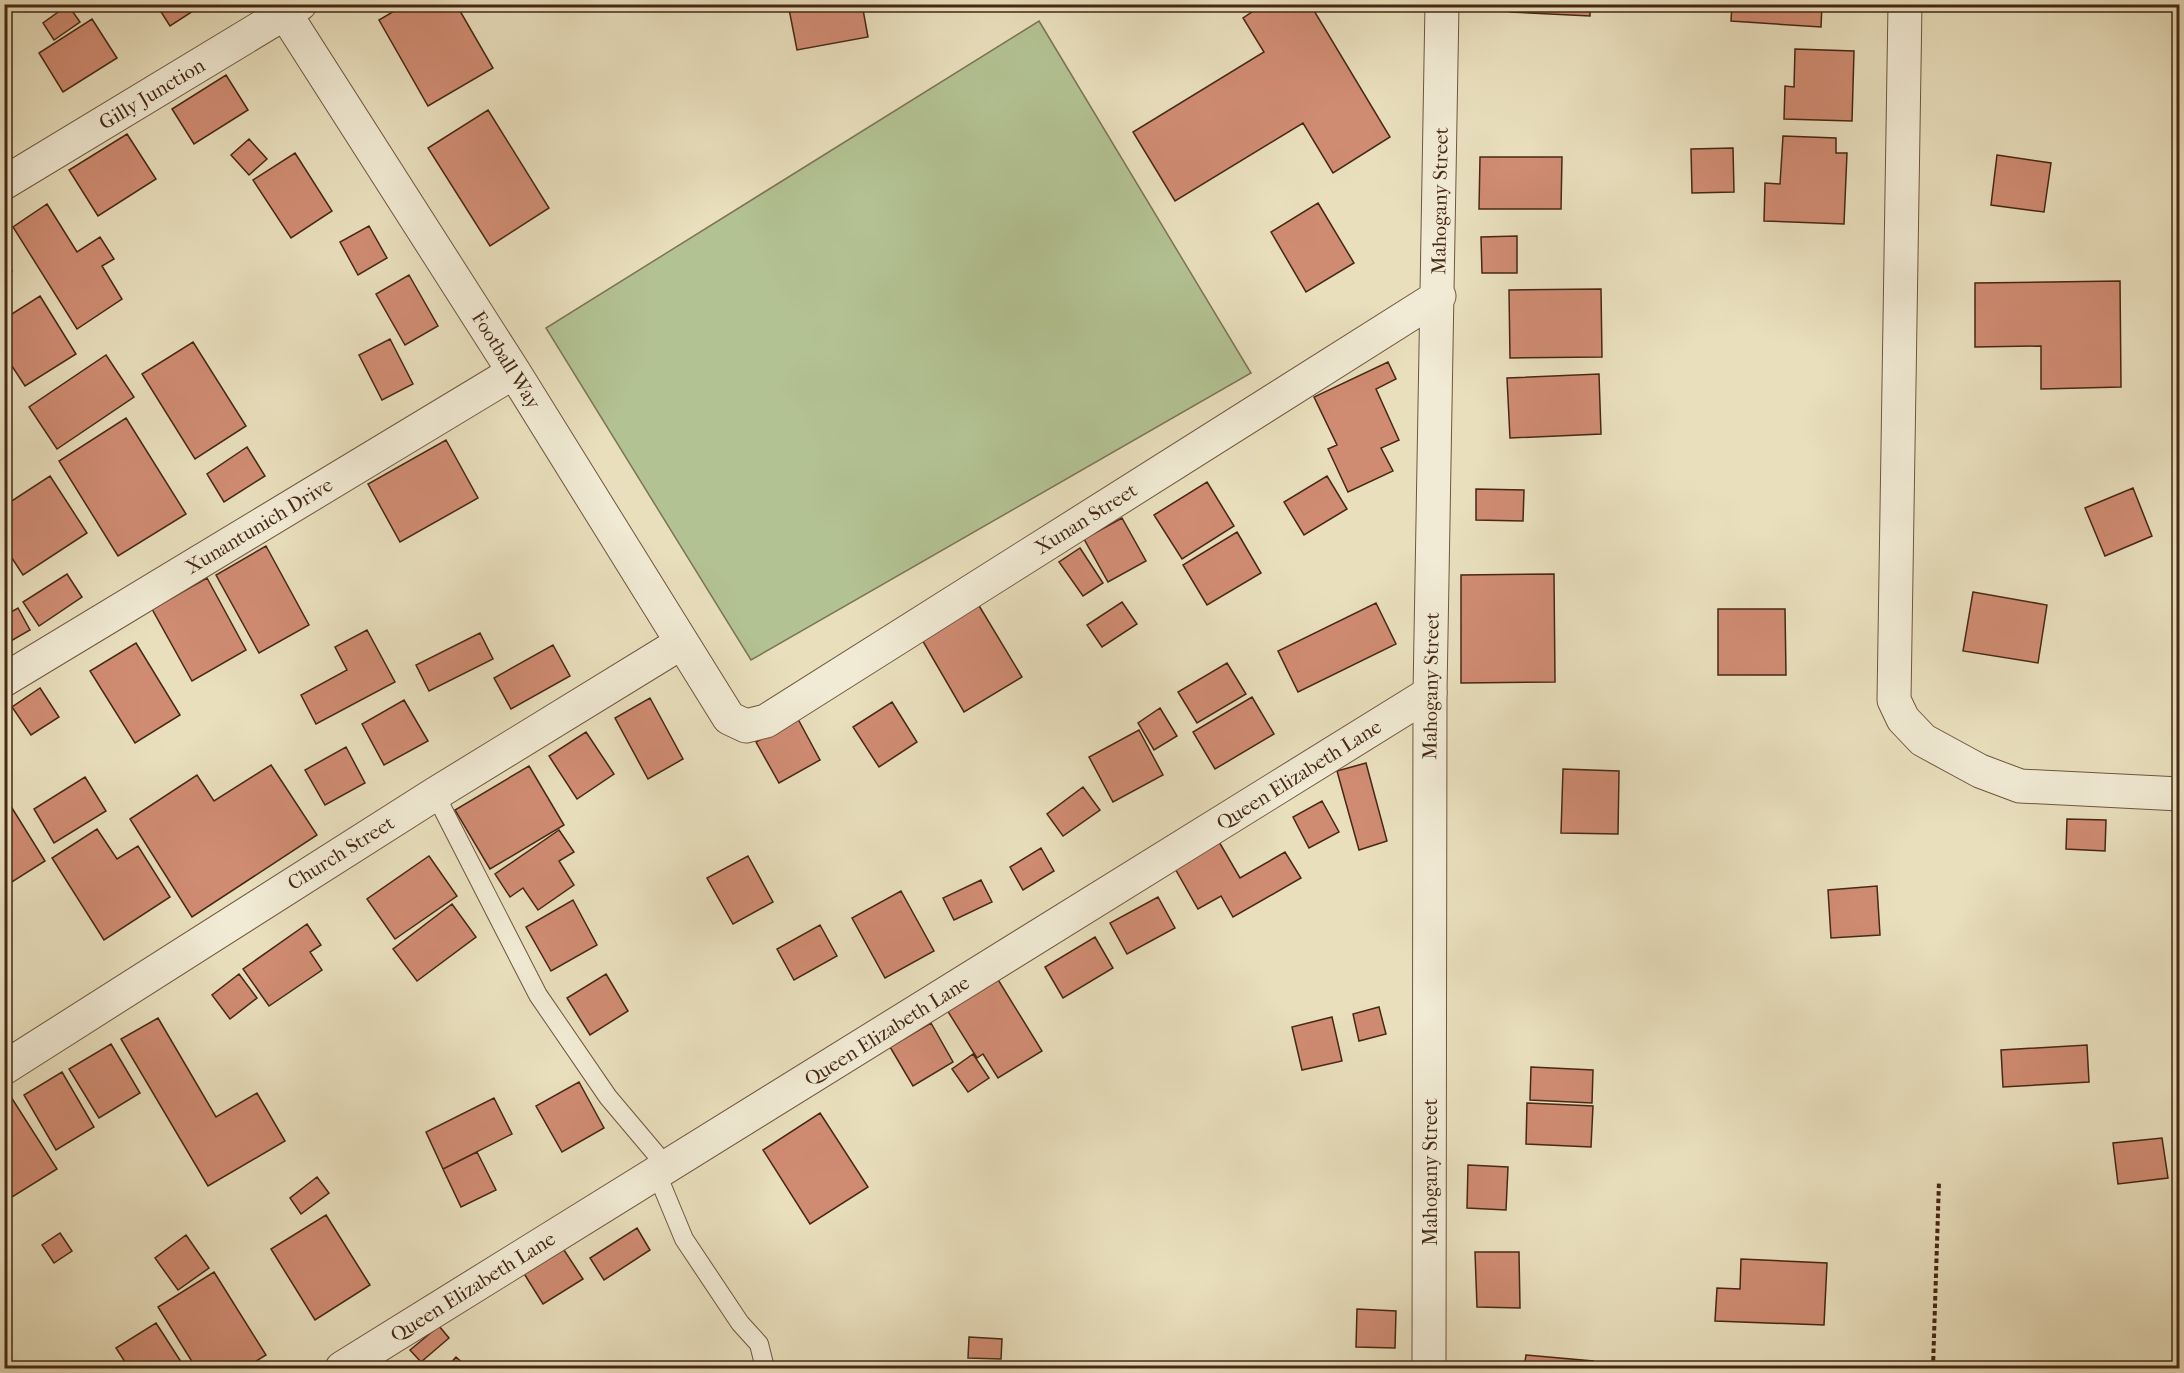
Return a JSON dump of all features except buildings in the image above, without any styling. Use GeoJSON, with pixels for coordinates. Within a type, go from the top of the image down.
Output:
{"type":"FeatureCollection","features":[{"type":"Feature","properties":{"kind":"street","name":"Mahogany Street"},"geometry":{"type":"LineString","coordinates":[[1429,1368],[1430,693],[1439,296],[1442,4]]}},
{"type":"Feature","properties":{"kind":"street"},"geometry":{"type":"LineString","coordinates":[[1905,4],[1894,699],[1903,719],[1923,740],[1980,771],[2020,786],[2180,794]]}},
{"type":"Feature","properties":{"kind":"street","name":"Gilly Junction"},"geometry":{"type":"LineString","coordinates":[[4,183],[288,8]]}},
{"type":"Feature","properties":{"kind":"street","name":"Football Way"},"geometry":{"type":"LineString","coordinates":[[288,8],[729,718]]}},
{"type":"Feature","properties":{"kind":"street","name":"Xunan Street"},"geometry":{"type":"LineString","coordinates":[[729,718],[746,726],[766,721],[1439,296]]}},
{"type":"Feature","properties":{"kind":"street","name":"Xunantunich Drive"},"geometry":{"type":"LineString","coordinates":[[4,680],[514,372]]}},
{"type":"Feature","properties":{"kind":"street","name":"Church Street"},"geometry":{"type":"LineString","coordinates":[[4,1068],[435,794],[681,643]]}},
{"type":"Feature","properties":{"kind":"street","name":"Queen Elizabeth Lane"},"geometry":{"type":"LineString","coordinates":[[342,1368],[1430,693]]}},
{"type":"Feature","properties":{"kind":"lane"},"geometry":{"type":"LineString","coordinates":[[435,794],[538,995],[662,1171],[684,1239],[740,1323],[759,1344],[765,1368]]}},
{"type":"Feature","properties":{"kind":"path"},"geometry":{"type":"LineString","coordinates":[[1933,1368],[1939,1181]]}},
{"type":"Feature","properties":{"kind":"green space"},"geometry":{"type":"Polygon","coordinates":[[[1039,21],[1251,373],[751,660],[546,328],[1039,21]]]}}]}
